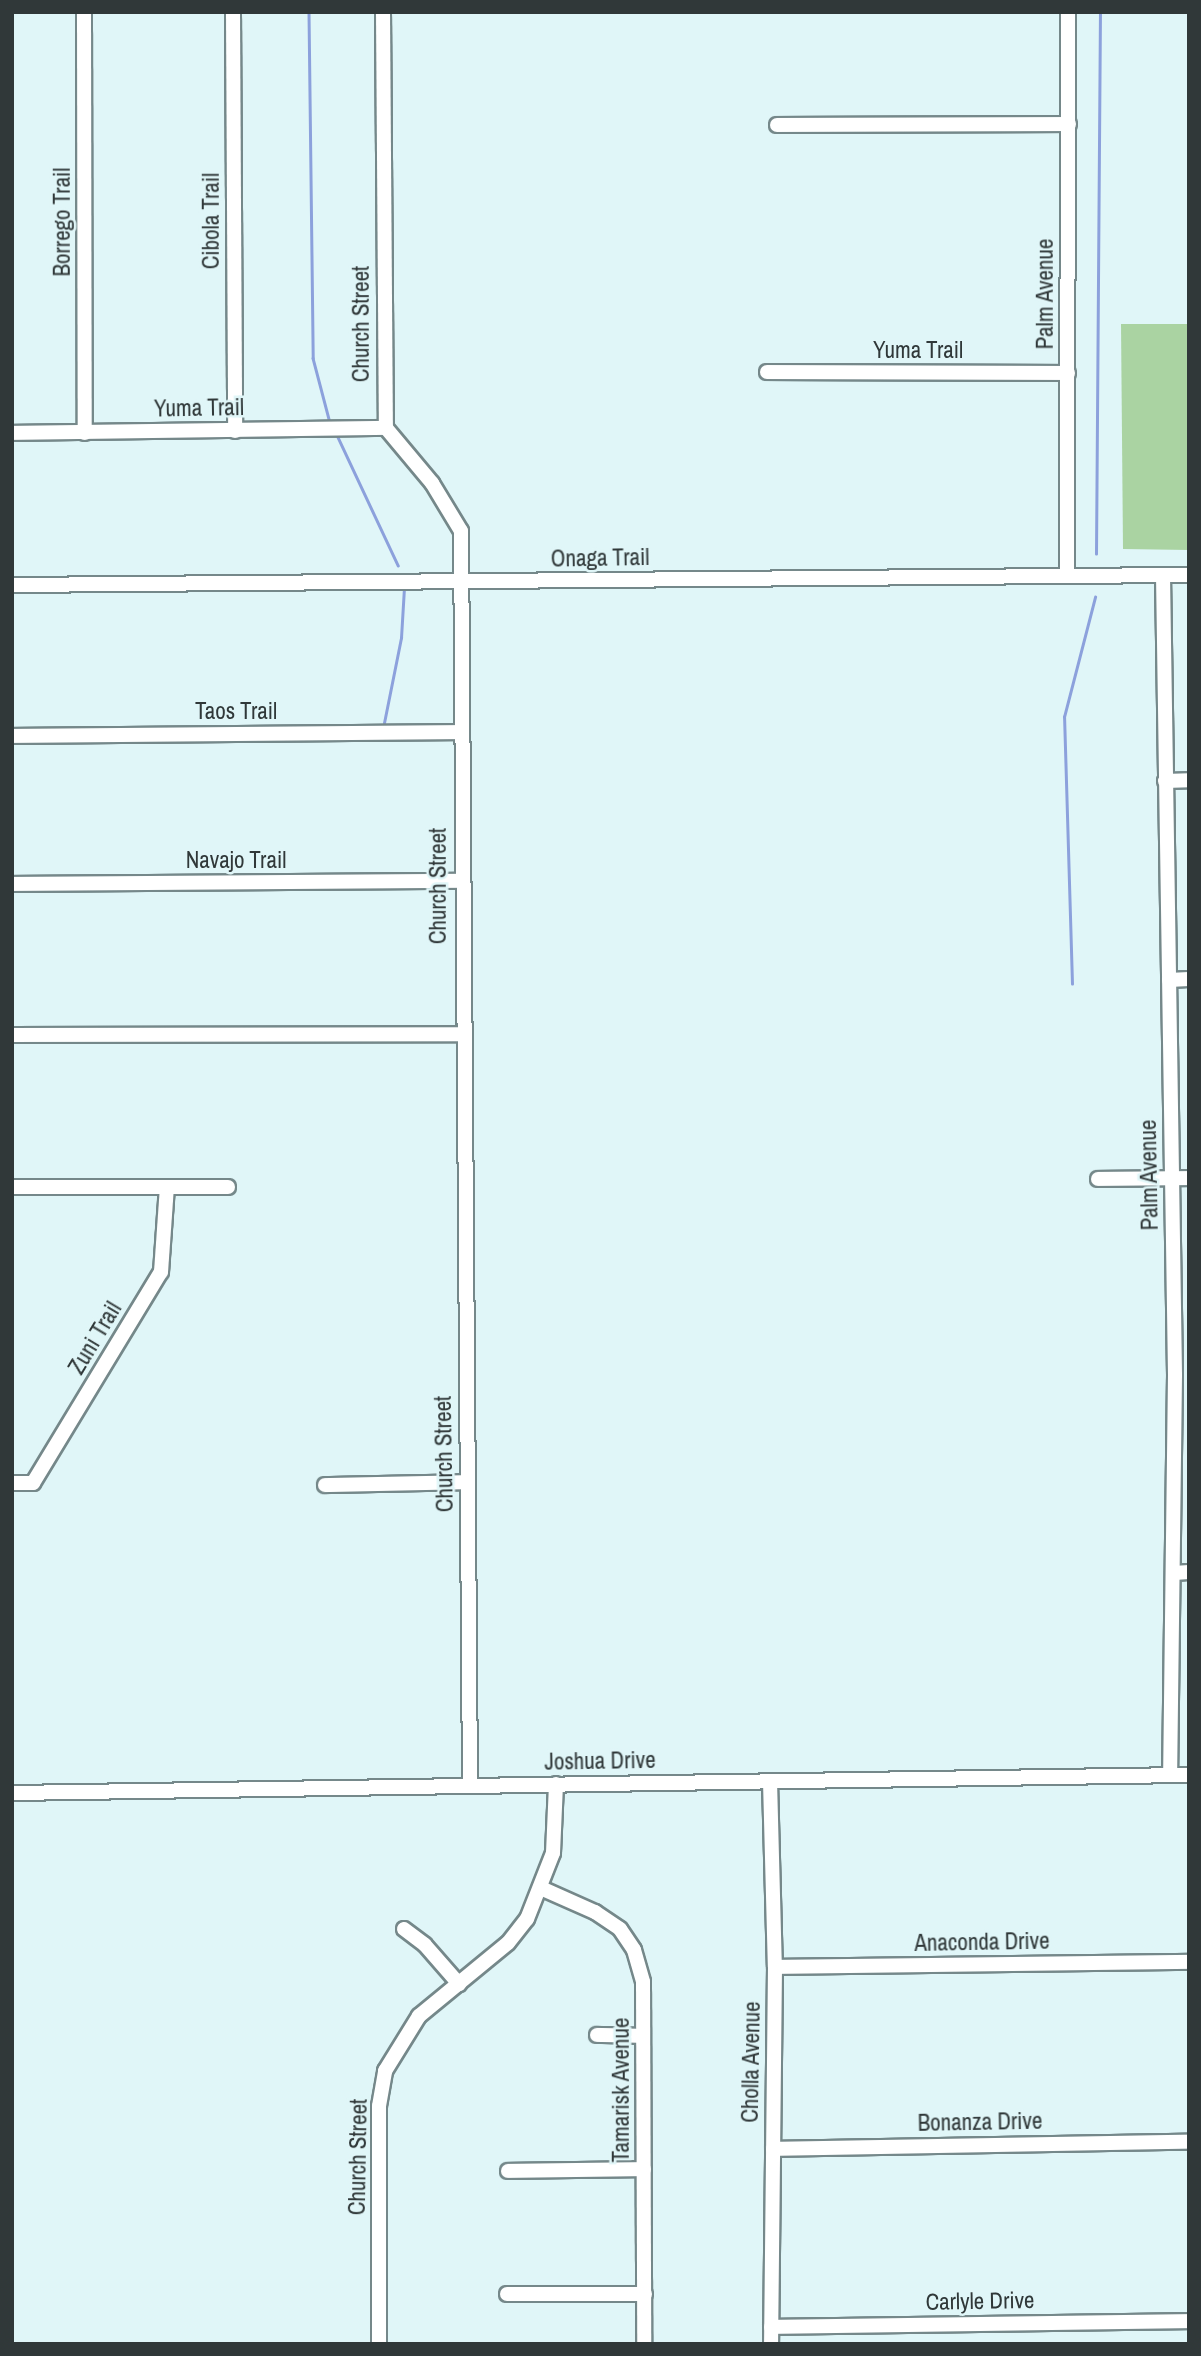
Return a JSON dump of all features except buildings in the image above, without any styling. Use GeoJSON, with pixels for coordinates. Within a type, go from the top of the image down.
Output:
{"type":"FeatureCollection","features":[{"type":"Feature","properties":{"kind":"street","name":"Borrego Trail"},"geometry":{"type":"LineString","coordinates":[[84,12],[85,433]]}},
{"type":"Feature","properties":{"kind":"street","name":"Cibola Trail"},"geometry":{"type":"LineString","coordinates":[[233,12],[235,430]]}},
{"type":"Feature","properties":{"kind":"street","name":"Church Street"},"geometry":{"type":"LineString","coordinates":[[383,12],[386,428],[432,483],[461,531],[461,1034],[470,1786]]}},
{"type":"Feature","properties":{"kind":"street","name":"Palm Avenue"},"geometry":{"type":"LineString","coordinates":[[1067,576],[1068,12]]}},
{"type":"Feature","properties":{"kind":"street"},"geometry":{"type":"LineString","coordinates":[[777,125],[1069,124]]}},
{"type":"Feature","properties":{"kind":"street","name":"Yuma Trail"},"geometry":{"type":"LineString","coordinates":[[767,372],[1068,373]]}},
{"type":"Feature","properties":{"kind":"street","name":"Yuma Trail"},"geometry":{"type":"LineString","coordinates":[[12,433],[386,428]]}},
{"type":"Feature","properties":{"kind":"street","name":"Palm Avenue"},"geometry":{"type":"LineString","coordinates":[[1163,575],[1171,1178],[1182,1375],[1182,1573],[1170,1775]]}},
{"type":"Feature","properties":{"kind":"street","name":"Onaga Trail"},"geometry":{"type":"LineString","coordinates":[[12,585],[1189,575]]}},
{"type":"Feature","properties":{"kind":"street","name":"Taos Trail"},"geometry":{"type":"LineString","coordinates":[[12,736],[461,732]]}},
{"type":"Feature","properties":{"kind":"street"},"geometry":{"type":"LineString","coordinates":[[1165,780],[1189,780]]}},
{"type":"Feature","properties":{"kind":"street","name":"Navajo Trail"},"geometry":{"type":"LineString","coordinates":[[12,884],[460,881]]}},
{"type":"Feature","properties":{"kind":"street"},"geometry":{"type":"LineString","coordinates":[[1169,980],[1189,979]]}},
{"type":"Feature","properties":{"kind":"street"},"geometry":{"type":"LineString","coordinates":[[12,1035],[461,1034]]}},
{"type":"Feature","properties":{"kind":"street"},"geometry":{"type":"LineString","coordinates":[[1098,1179],[1189,1178]]}},
{"type":"Feature","properties":{"kind":"street"},"geometry":{"type":"LineString","coordinates":[[12,1187],[228,1187]]}},
{"type":"Feature","properties":{"kind":"street","name":"Zuni Trail"},"geometry":{"type":"LineString","coordinates":[[12,1483],[33,1482],[161,1272],[167,1187]]}},
{"type":"Feature","properties":{"kind":"street"},"geometry":{"type":"LineString","coordinates":[[325,1485],[467,1482]]}},
{"type":"Feature","properties":{"kind":"street","name":"Joshua Drive"},"geometry":{"type":"LineString","coordinates":[[12,1793],[1189,1775]]}},
{"type":"Feature","properties":{"kind":"street","name":"Cholla Avenue"},"geometry":{"type":"LineString","coordinates":[[770,1781],[775,1967],[771,2344]]}},
{"type":"Feature","properties":{"kind":"street","name":"Church Street"},"geometry":{"type":"LineString","coordinates":[[379,2344],[379,2106],[385,2071],[419,2015],[508,1943],[543,1889],[553,1853],[556,1784]]}},
{"type":"Feature","properties":{"kind":"street","name":"Tamarisk Avenue"},"geometry":{"type":"LineString","coordinates":[[543,1889],[595,1912],[620,1929],[634,1950],[643,1982],[644,2344]]}},
{"type":"Feature","properties":{"kind":"street"},"geometry":{"type":"LineString","coordinates":[[404,1929],[425,1945],[459,1984]]}},
{"type":"Feature","properties":{"kind":"street","name":"Anaconda Drive"},"geometry":{"type":"LineString","coordinates":[[775,1967],[1189,1962]]}},
{"type":"Feature","properties":{"kind":"street"},"geometry":{"type":"LineString","coordinates":[[597,2035],[643,2036]]}},
{"type":"Feature","properties":{"kind":"street","name":"Bonanza Drive"},"geometry":{"type":"LineString","coordinates":[[773,2149],[1189,2142]]}},
{"type":"Feature","properties":{"kind":"street"},"geometry":{"type":"LineString","coordinates":[[508,2171],[644,2169]]}},
{"type":"Feature","properties":{"kind":"street"},"geometry":{"type":"LineString","coordinates":[[507,2294],[645,2294]]}},
{"type":"Feature","properties":{"kind":"street","name":"Carlyle Drive"},"geometry":{"type":"LineString","coordinates":[[771,2327],[1189,2320]]}},
{"type":"Feature","properties":{"kind":"green space"},"geometry":{"type":"Polygon","coordinates":[[[1121,324],[1189,324],[1189,550],[1123,549],[1121,324]]]}},
{"type":"Feature","properties":{"kind":"waterway"},"geometry":{"type":"LineString","coordinates":[[309,12],[313,358],[330,423]]}},
{"type":"Feature","properties":{"kind":"waterway"},"geometry":{"type":"LineString","coordinates":[[1096,554],[1100,12]]}},
{"type":"Feature","properties":{"kind":"waterway"},"geometry":{"type":"LineString","coordinates":[[337,435],[398,565]]}},
{"type":"Feature","properties":{"kind":"waterway"},"geometry":{"type":"LineString","coordinates":[[384,723],[401,638],[404,588]]}},
{"type":"Feature","properties":{"kind":"waterway"},"geometry":{"type":"LineString","coordinates":[[1072,984],[1064,717],[1095,597]]}}]}
